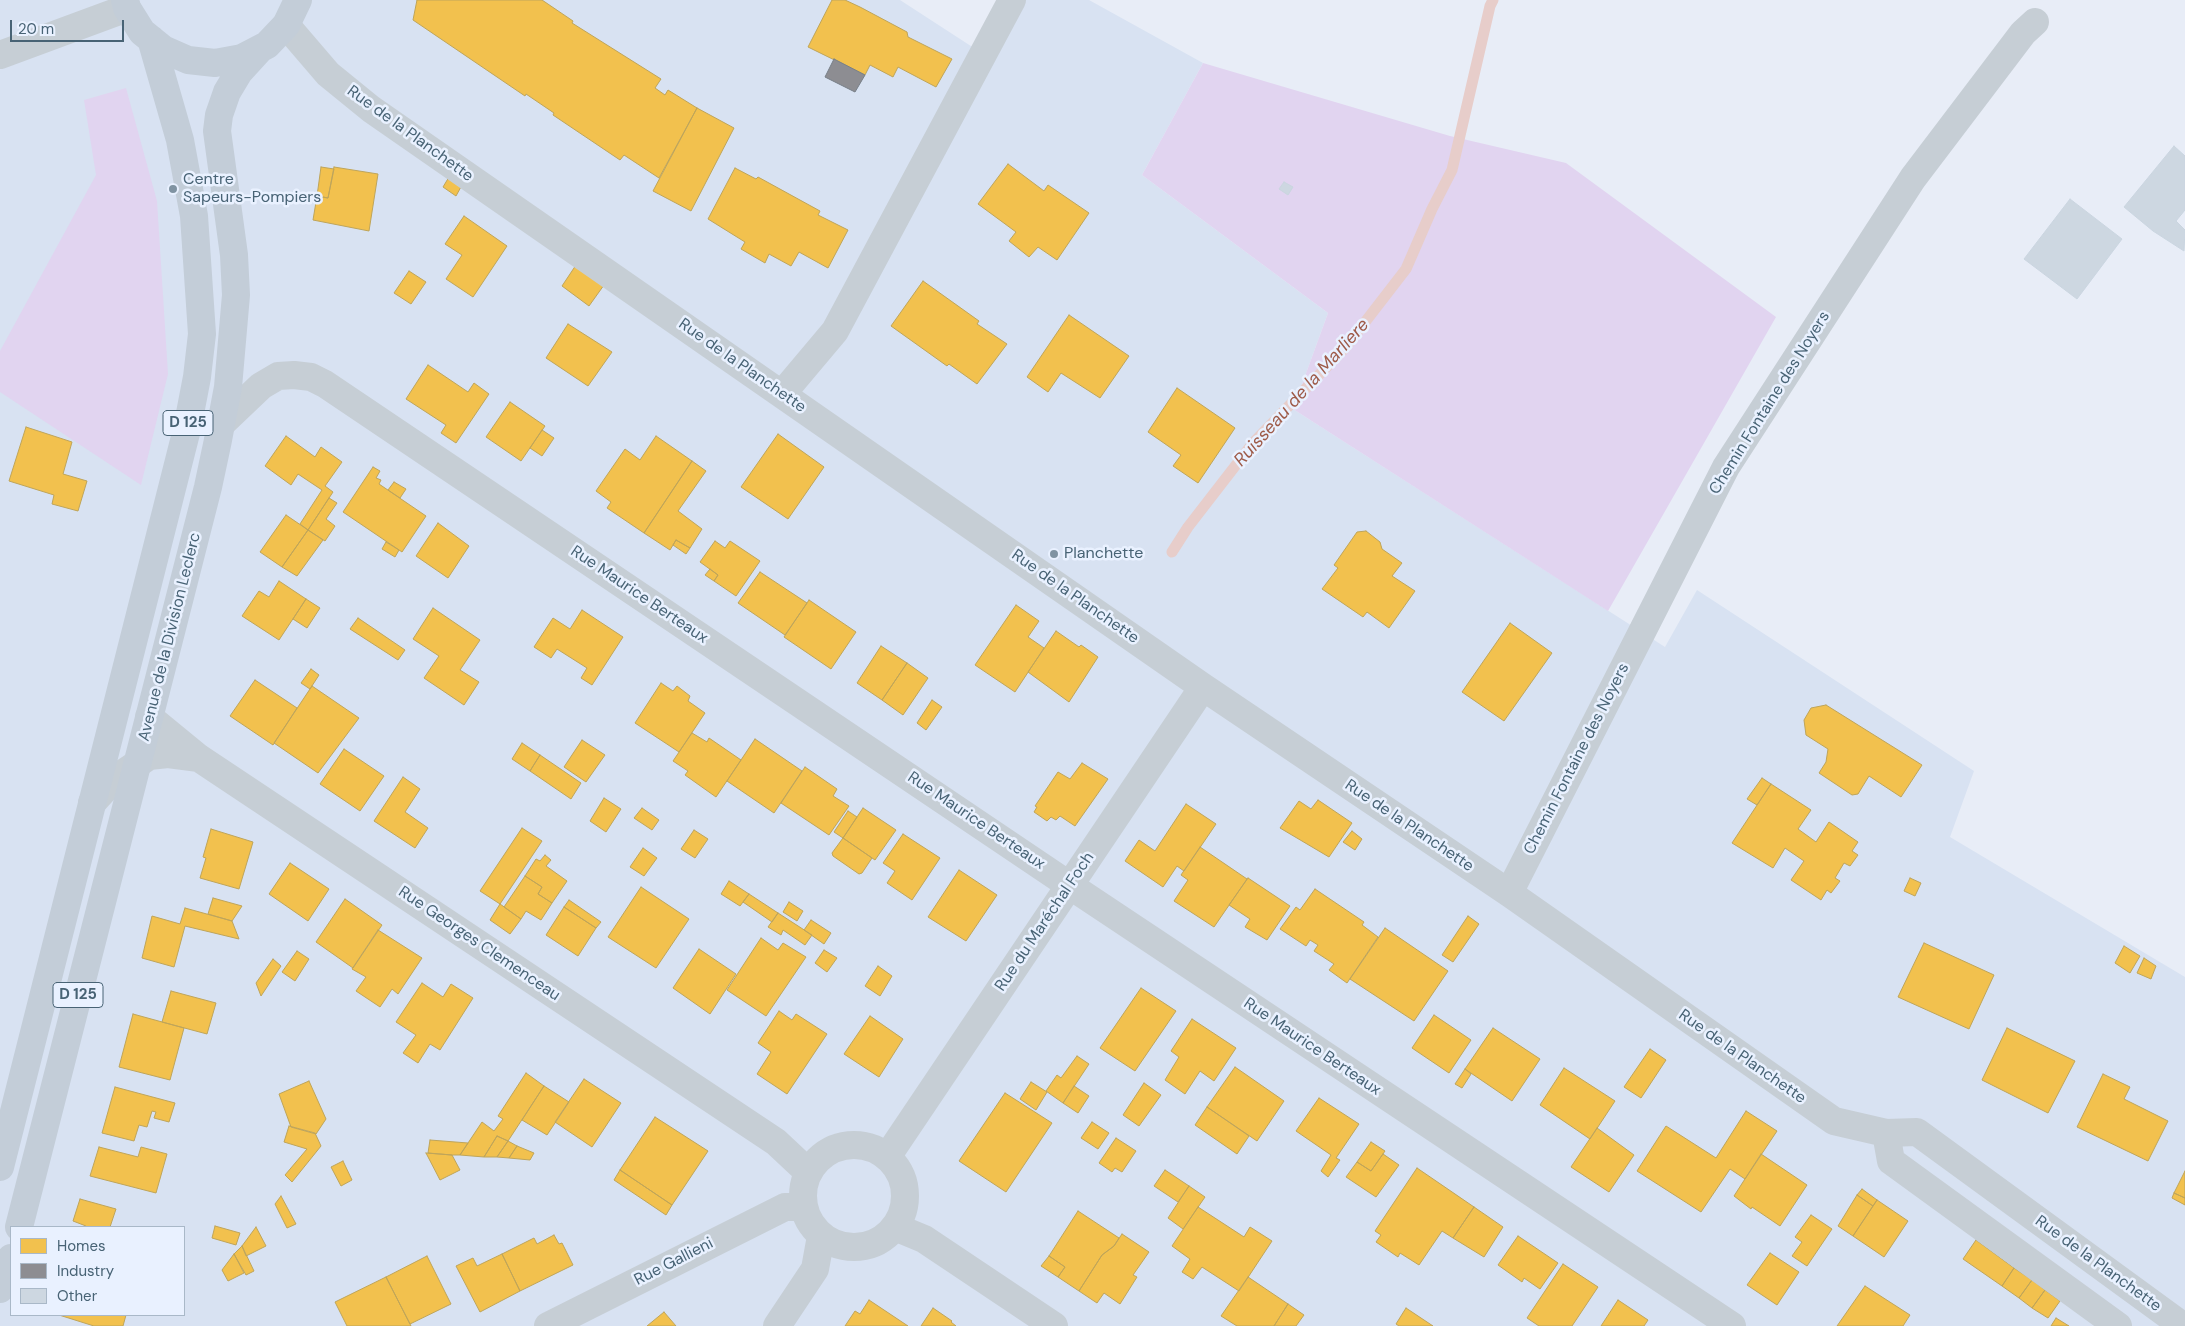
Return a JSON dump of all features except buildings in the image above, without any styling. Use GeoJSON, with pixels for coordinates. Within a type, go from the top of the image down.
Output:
{"type":"FeatureCollection","features":[{"type":"Feature","properties":{"kind":"main road"},"geometry":{"type":"LineString","coordinates":[[126,4],[142,32],[163,49],[188,60],[216,63],[242,58],[260,49],[286,25],[298,0]]}},
{"type":"Feature","properties":{"kind":"main road","name":"Avenue de la Division Leclerc"},"geometry":{"type":"LineString","coordinates":[[0,1167],[187,428],[197,377],[202,334],[194,216],[188,173],[180,140],[151,39]]}},
{"type":"Feature","properties":{"kind":"main road","name":"Avenue de la Division Leclerc"},"geometry":{"type":"LineString","coordinates":[[19,1226],[208,487],[228,387],[236,295],[234,255],[217,131],[220,110],[227,92],[239,72],[260,49]]}},
{"type":"Feature","properties":{"kind":"main road"},"geometry":{"type":"LineString","coordinates":[[0,1289],[10,1261]]}},
{"type":"Feature","properties":{"kind":"street"},"geometry":{"type":"LineString","coordinates":[[782,394],[835,331],[1012,0]]}},
{"type":"Feature","properties":{"kind":"street"},"geometry":{"type":"LineString","coordinates":[[0,55],[126,4]]}},
{"type":"Feature","properties":{"kind":"street","name":"Chemin Fontaine des Noyers"},"geometry":{"type":"LineString","coordinates":[[1509,893],[1726,467],[1913,178],[2023,33],[2035,22]]}},
{"type":"Feature","properties":{"kind":"street","name":"Rue de la Planchette"},"geometry":{"type":"LineString","coordinates":[[286,25],[328,74],[371,108],[1203,687],[1509,893],[1834,1121],[1886,1133],[1916,1132],[2183,1326]]}},
{"type":"Feature","properties":{"kind":"street","name":"Rue Maurice Berteaux"},"geometry":{"type":"LineString","coordinates":[[220,425],[261,386],[278,376],[311,377],[325,384],[1069,885],[1732,1326]]}},
{"type":"Feature","properties":{"kind":"street","name":"Rue du Maréchal Foch"},"geometry":{"type":"LineString","coordinates":[[887,1157],[1203,687]]}},
{"type":"Feature","properties":{"kind":"street","name":"Rue Georges Clemenceau"},"geometry":{"type":"LineString","coordinates":[[149,717],[199,758],[776,1142],[808,1172]]}},
{"type":"Feature","properties":{"kind":"street"},"geometry":{"type":"LineString","coordinates":[[92,803],[113,780],[149,756],[168,754],[199,758]]}},
{"type":"Feature","properties":{"kind":"street"},"geometry":{"type":"LineString","coordinates":[[1886,1133],[1891,1161],[2118,1326]]}},
{"type":"Feature","properties":{"kind":"street"},"geometry":{"type":"LineString","coordinates":[[844,1145],[866,1147],[887,1157],[897,1168],[903,1182],[905,1198],[902,1213],[895,1227],[883,1239],[868,1246],[851,1248],[835,1244],[820,1236],[809,1223],[803,1207],[802,1195],[808,1172],[818,1159],[830,1150],[844,1145]]}},
{"type":"Feature","properties":{"kind":"street","name":"Rue Gallieni"},"geometry":{"type":"LineString","coordinates":[[548,1326],[785,1207],[803,1207]]}},
{"type":"Feature","properties":{"kind":"street"},"geometry":{"type":"LineString","coordinates":[[895,1227],[924,1239],[1054,1326]]}},
{"type":"Feature","properties":{"kind":"street"},"geometry":{"type":"LineString","coordinates":[[777,1326],[815,1269],[820,1236]]}},
{"type":"Feature","properties":{"kind":"shaded area"},"geometry":{"type":"Polygon","coordinates":[[[0,0],[900,0],[977,50],[1005,0],[1089,0],[1203,63],[1142,175],[1328,313],[1293,409],[1665,647],[1697,590],[1974,771],[1950,837],[2185,977],[2185,1326],[0,1326],[0,0]]]}},
{"type":"Feature","properties":{"kind":"shaded area"},"geometry":{"type":"Polygon","coordinates":[[[1203,63],[1450,136],[1566,163],[1776,317],[1608,611],[1293,409],[1328,313],[1142,175],[1203,63]]]}},
{"type":"Feature","properties":{"kind":"shaded area"},"geometry":{"type":"Polygon","coordinates":[[[126,88],[157,201],[168,374],[141,485],[0,392],[0,351],[96,175],[84,100],[126,88]]]}},
{"type":"Feature","properties":{"kind":"waterway","name":"Ruisseau de la Marliere"},"geometry":{"type":"LineString","coordinates":[[1172,552],[1188,527],[1253,443],[1345,348],[1406,269],[1432,209],[1452,170],[1490,6],[1493,0]]}},
{"type":"Feature","properties":{"kind":"place","name":"Centre Sapeurs-Pompiers"},"geometry":{"type":"Point","coordinates":[173,189]}},
{"type":"Feature","properties":{"kind":"place","name":"Planchette"},"geometry":{"type":"Point","coordinates":[1054,554]}}]}
